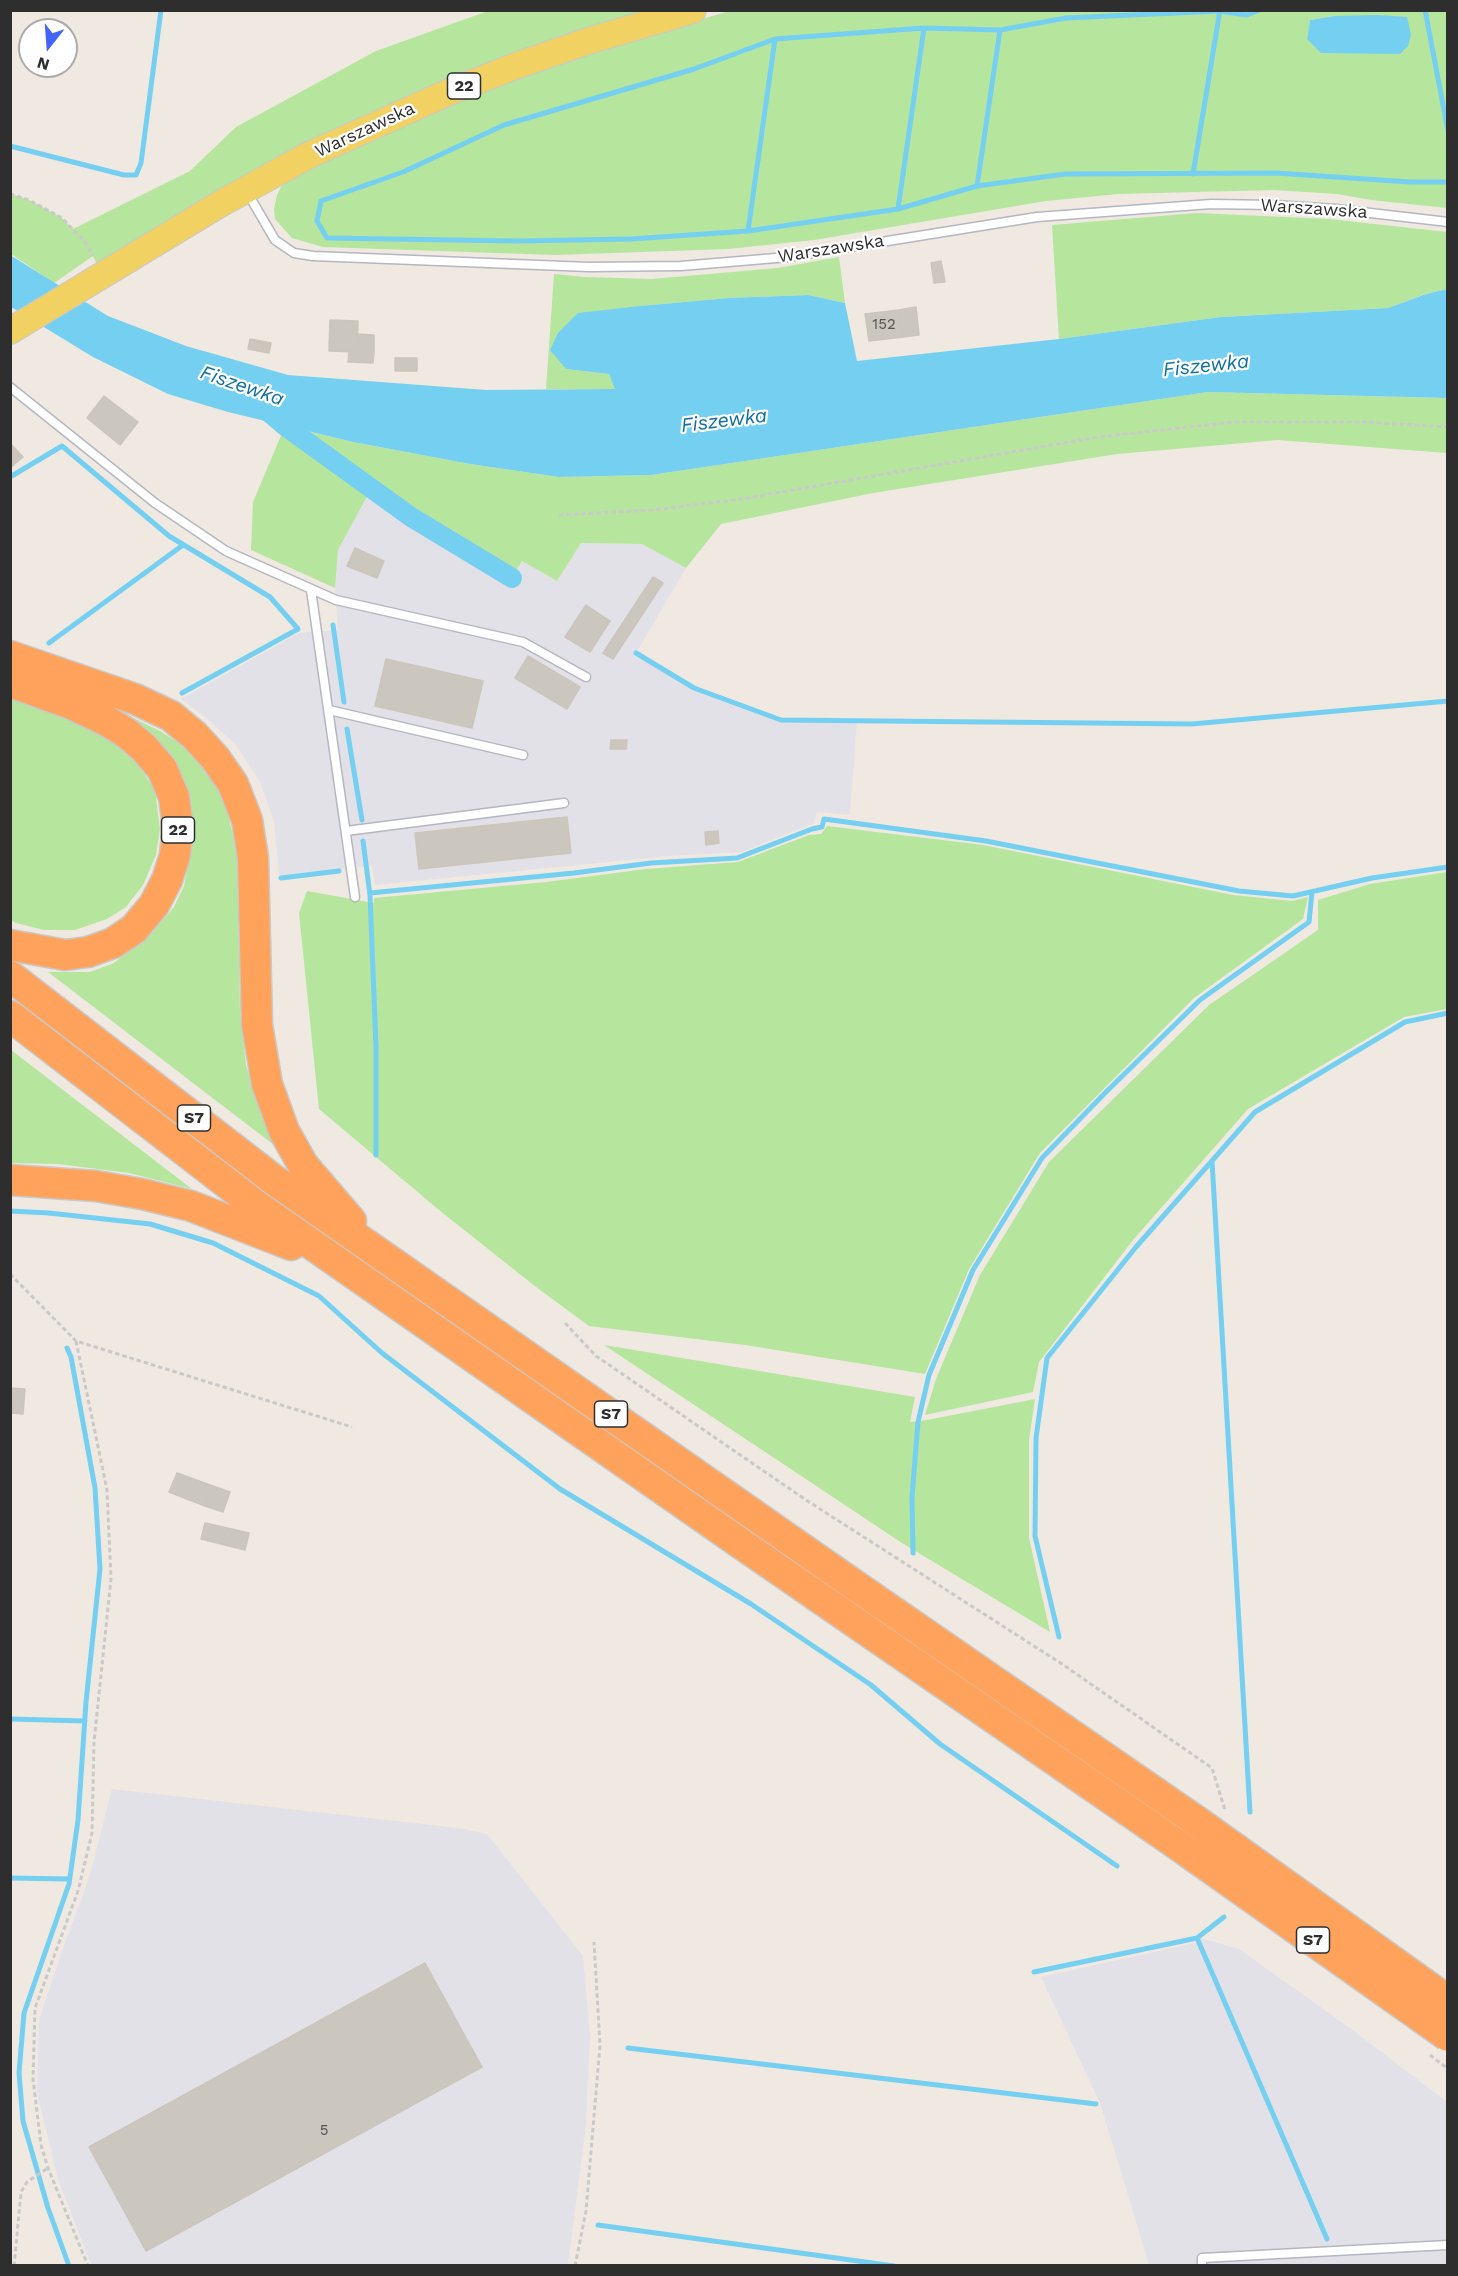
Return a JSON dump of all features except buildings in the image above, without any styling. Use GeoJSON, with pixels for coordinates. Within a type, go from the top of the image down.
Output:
{"type":"FeatureCollection","features":[{"type":"Feature","properties":{"kind":"highway"},"geometry":{"type":"LineString","coordinates":[[10,656],[135,699],[171,716],[195,736],[233,784],[247,820],[253,858],[257,1025],[267,1084],[284,1131],[303,1165],[381,1255]]}},
{"type":"Feature","properties":{"kind":"highway","name":"22"},"geometry":{"type":"LineString","coordinates":[[10,682],[71,704],[105,720],[125,732],[144,748],[162,769],[174,797],[178,828],[175,855],[167,880],[154,904],[134,928],[113,943],[88,952],[65,955],[10,945]]}},
{"type":"Feature","properties":{"kind":"highway","name":"S7"},"geometry":{"type":"LineString","coordinates":[[10,976],[274,1180],[1195,1820],[1448,2001]]}},
{"type":"Feature","properties":{"kind":"highway","name":"S7"},"geometry":{"type":"LineString","coordinates":[[10,1016],[254,1204],[1178,1845],[1448,2036]]}},
{"type":"Feature","properties":{"kind":"highway"},"geometry":{"type":"LineString","coordinates":[[10,1180],[96,1186],[191,1206],[243,1225],[346,1269]]}},
{"type":"Feature","properties":{"kind":"main road","name":"Warszawska"},"geometry":{"type":"LineString","coordinates":[[10,331],[95,272],[307,156],[449,92],[588,41],[693,10]]}},
{"type":"Feature","properties":{"kind":"lane","name":"Warszawska"},"geometry":{"type":"LineString","coordinates":[[245,189],[275,240],[294,253],[313,256],[589,267],[681,266],[788,256],[1037,217],[1211,204],[1336,209],[1448,222]]}},
{"type":"Feature","properties":{"kind":"lane"},"geometry":{"type":"LineString","coordinates":[[10,387],[155,503],[226,551],[336,600],[523,642],[586,677]]}},
{"type":"Feature","properties":{"kind":"lane"},"geometry":{"type":"LineString","coordinates":[[311,590],[355,897]]}},
{"type":"Feature","properties":{"kind":"lane"},"geometry":{"type":"LineString","coordinates":[[329,710],[523,755]]}},
{"type":"Feature","properties":{"kind":"lane"},"geometry":{"type":"LineString","coordinates":[[346,831],[564,803]]}},
{"type":"Feature","properties":{"kind":"lane"},"geometry":{"type":"LineString","coordinates":[[1202,2265],[1202,2258],[1448,2246]]}},
{"type":"Feature","properties":{"kind":"path"},"geometry":{"type":"LineString","coordinates":[[10,194],[29,200],[62,218],[85,242],[95,272]]}},
{"type":"Feature","properties":{"kind":"path"},"geometry":{"type":"LineString","coordinates":[[559,515],[653,510],[741,499],[1098,437],[1234,422],[1365,422],[1448,427]]}},
{"type":"Feature","properties":{"kind":"path"},"geometry":{"type":"LineString","coordinates":[[10,1274],[76,1341],[352,1427]]}},
{"type":"Feature","properties":{"kind":"path"},"geometry":{"type":"LineString","coordinates":[[76,1341],[107,1490],[111,1579],[94,1742],[92,1833],[78,1891],[35,2008],[33,2079],[41,2145],[48,2168],[88,2265]]}},
{"type":"Feature","properties":{"kind":"path"},"geometry":{"type":"LineString","coordinates":[[575,2265],[586,2211],[600,2045],[594,1942]]}},
{"type":"Feature","properties":{"kind":"path"},"geometry":{"type":"LineString","coordinates":[[14,2265],[21,2192],[27,2182],[48,2168]]}},
{"type":"Feature","properties":{"kind":"shaded area"},"geometry":{"type":"Polygon","coordinates":[[[371,488],[411,517],[512,578],[522,561],[557,581],[581,543],[642,544],[686,568],[636,653],[694,688],[781,720],[857,720],[850,815],[817,812],[814,823],[742,852],[669,856],[375,885],[372,866],[279,875],[274,822],[260,782],[236,745],[181,699],[299,633],[338,630],[335,588],[338,550],[371,488]]]}},
{"type":"Feature","properties":{"kind":"shaded area"},"geometry":{"type":"Polygon","coordinates":[[[112,1789],[458,1828],[487,1834],[583,1956],[590,2036],[586,2124],[568,2265],[91,2265],[58,2179],[37,2093],[39,2020],[89,1878],[112,1789]]]}},
{"type":"Feature","properties":{"kind":"shaded area"},"geometry":{"type":"Polygon","coordinates":[[[1201,1938],[1239,1949],[1350,2028],[1447,2102],[1447,2265],[1149,2265],[1100,2103],[1041,1977],[1195,1943],[1201,1938]]]}},
{"type":"Feature","properties":{"kind":"green space"},"geometry":{"type":"Polygon","coordinates":[[[488,11],[655,11],[560,39],[99,268],[93,256],[54,283],[11,254],[10,194],[29,200],[62,218],[73,229],[190,171],[236,127],[376,51],[488,11]]]}},
{"type":"Feature","properties":{"kind":"green space"},"geometry":{"type":"Polygon","coordinates":[[[730,11],[1447,11],[1447,208],[1337,194],[1274,190],[1118,194],[1046,201],[814,240],[728,249],[555,255],[323,247],[292,238],[275,219],[274,209],[277,195],[282,185],[290,178],[369,137],[497,84],[599,48],[730,11]],[[1334,16],[1310,20],[1307,39],[1322,53],[1358,53],[1334,16]]]}},
{"type":"Feature","properties":{"kind":"green space"},"geometry":{"type":"Polygon","coordinates":[[[1197,213],[1329,219],[1447,232],[1447,289],[1425,294],[1388,308],[1221,317],[1059,339],[1052,225],[1197,213]]]}},
{"type":"Feature","properties":{"kind":"green space"},"geometry":{"type":"Polygon","coordinates":[[[839,257],[845,303],[808,295],[729,298],[640,306],[566,369],[609,374],[616,389],[546,389],[554,274],[652,279],[778,268],[839,257]]]}},
{"type":"Feature","properties":{"kind":"green space"},"geometry":{"type":"Polygon","coordinates":[[[1208,392],[1447,398],[1447,453],[1278,440],[1117,454],[873,493],[721,524],[686,568],[642,544],[581,543],[557,581],[522,561],[512,578],[411,517],[371,489],[338,550],[335,588],[251,550],[253,502],[285,426],[353,442],[470,464],[559,477],[651,475],[1208,392]]]}},
{"type":"Feature","properties":{"kind":"green space"},"geometry":{"type":"Polygon","coordinates":[[[10,697],[63,716],[106,736],[136,760],[155,791],[160,829],[156,855],[143,885],[126,907],[107,919],[75,930],[44,930],[11,920],[10,697]]]}},
{"type":"Feature","properties":{"kind":"green space"},"geometry":{"type":"Polygon","coordinates":[[[113,708],[160,731],[186,748],[211,774],[227,811],[237,852],[240,1014],[246,1065],[261,1115],[274,1145],[48,972],[90,972],[114,963],[150,935],[174,907],[184,886],[194,837],[191,799],[184,779],[165,748],[147,730],[113,708]]]}},
{"type":"Feature","properties":{"kind":"green space"},"geometry":{"type":"Polygon","coordinates":[[[827,826],[983,845],[1233,895],[1292,901],[1308,897],[1303,919],[1194,998],[1040,1153],[969,1269],[925,1374],[745,1345],[589,1326],[439,1210],[319,1109],[299,913],[307,891],[374,903],[374,898],[546,882],[646,869],[738,862],[809,835],[821,834],[827,826]]]}},
{"type":"Feature","properties":{"kind":"green space"},"geometry":{"type":"Polygon","coordinates":[[[1447,872],[1447,1009],[1404,1017],[1248,1109],[1133,1240],[1039,1362],[1033,1392],[925,1415],[936,1379],[980,1275],[1049,1162],[1209,1005],[1318,930],[1318,900],[1370,884],[1447,872]]]}},
{"type":"Feature","properties":{"kind":"green space"},"geometry":{"type":"Polygon","coordinates":[[[11,1050],[192,1189],[129,1173],[58,1164],[11,1163],[11,1050]]]}},
{"type":"Feature","properties":{"kind":"green space"},"geometry":{"type":"Polygon","coordinates":[[[604,1345],[915,1397],[910,1422],[1035,1399],[1029,1440],[1029,1538],[1050,1632],[902,1543],[604,1345]]]}},
{"type":"Feature","properties":{"kind":"water"},"geometry":{"type":"Polygon","coordinates":[[[1334,16],[1407,17],[1411,35],[1408,46],[1400,54],[1321,53],[1307,39],[1310,20],[1334,16]]]}},
{"type":"Feature","properties":{"kind":"water","name":"Fiszewka"},"geometry":{"type":"Polygon","coordinates":[[[10,255],[108,316],[186,346],[288,375],[486,390],[615,389],[609,374],[566,369],[550,350],[558,333],[578,313],[640,306],[729,298],[808,295],[845,303],[857,361],[1059,339],[1221,317],[1388,308],[1447,289],[1447,398],[1208,392],[651,475],[559,477],[470,464],[353,442],[228,412],[168,394],[93,357],[11,307],[10,255]]]}},
{"type":"Feature","properties":{"kind":"waterway"},"geometry":{"type":"LineString","coordinates":[[10,146],[124,175],[136,175],[141,163],[161,10]]}},
{"type":"Feature","properties":{"kind":"waterway"},"geometry":{"type":"LineString","coordinates":[[1193,174],[1220,10]]}},
{"type":"Feature","properties":{"kind":"waterway"},"geometry":{"type":"LineString","coordinates":[[1259,10],[1247,15],[1219,11],[1066,18],[1000,30],[924,28],[775,39],[694,69],[504,125],[403,172],[321,201],[317,221],[327,238],[517,241],[631,239],[748,231],[898,209],[977,186],[1065,174],[1276,173],[1410,182],[1448,182]]}},
{"type":"Feature","properties":{"kind":"waterway"},"geometry":{"type":"LineString","coordinates":[[1425,10],[1448,131]]}},
{"type":"Feature","properties":{"kind":"waterway"},"geometry":{"type":"LineString","coordinates":[[898,209],[924,28]]}},
{"type":"Feature","properties":{"kind":"waterway"},"geometry":{"type":"LineString","coordinates":[[977,186],[1000,30]]}},
{"type":"Feature","properties":{"kind":"waterway"},"geometry":{"type":"LineString","coordinates":[[748,231],[775,39]]}},
{"type":"Feature","properties":{"kind":"waterway","name":"Fiszewka"},"geometry":{"type":"LineString","coordinates":[[265,409],[411,517],[512,578]]}},
{"type":"Feature","properties":{"kind":"waterway"},"geometry":{"type":"LineString","coordinates":[[10,477],[62,446],[169,536],[270,597],[298,629],[182,693]]}},
{"type":"Feature","properties":{"kind":"waterway"},"geometry":{"type":"LineString","coordinates":[[49,643],[183,545]]}},
{"type":"Feature","properties":{"kind":"waterway"},"geometry":{"type":"LineString","coordinates":[[333,625],[344,702]]}},
{"type":"Feature","properties":{"kind":"waterway"},"geometry":{"type":"LineString","coordinates":[[636,653],[694,688],[781,720],[1192,724],[1448,701]]}},
{"type":"Feature","properties":{"kind":"waterway"},"geometry":{"type":"LineString","coordinates":[[347,729],[362,820]]}},
{"type":"Feature","properties":{"kind":"waterway"},"geometry":{"type":"LineString","coordinates":[[370,893],[651,863],[737,858],[822,827],[824,819],[986,841],[1239,891],[1293,896],[1372,878],[1448,867]]}},
{"type":"Feature","properties":{"kind":"waterway"},"geometry":{"type":"LineString","coordinates":[[363,841],[370,895],[376,1047],[376,1155]]}},
{"type":"Feature","properties":{"kind":"waterway"},"geometry":{"type":"LineString","coordinates":[[281,878],[339,871]]}},
{"type":"Feature","properties":{"kind":"waterway"},"geometry":{"type":"LineString","coordinates":[[913,1553],[912,1497],[918,1422],[929,1375],[973,1270],[1042,1158],[1200,1000],[1309,922],[1312,892]]}},
{"type":"Feature","properties":{"kind":"waterway"},"geometry":{"type":"LineString","coordinates":[[1059,1637],[1035,1536],[1036,1438],[1047,1358],[1136,1247],[1255,1112],[1405,1022],[1448,1013]]}},
{"type":"Feature","properties":{"kind":"waterway"},"geometry":{"type":"LineString","coordinates":[[1212,1161],[1250,1812]]}},
{"type":"Feature","properties":{"kind":"waterway"},"geometry":{"type":"LineString","coordinates":[[10,1211],[150,1224],[213,1243],[319,1296],[382,1353],[560,1489],[751,1604],[871,1685],[940,1744],[1117,1866]]}},
{"type":"Feature","properties":{"kind":"waterway"},"geometry":{"type":"LineString","coordinates":[[67,1348],[71,1357],[95,1488],[100,1569],[86,1702],[78,1820],[69,1884],[24,2013],[19,2073],[23,2121],[48,2208],[69,2266]]}},
{"type":"Feature","properties":{"kind":"waterway"},"geometry":{"type":"LineString","coordinates":[[10,1719],[85,1721]]}},
{"type":"Feature","properties":{"kind":"waterway"},"geometry":{"type":"LineString","coordinates":[[10,1878],[69,1879]]}},
{"type":"Feature","properties":{"kind":"waterway"},"geometry":{"type":"LineString","coordinates":[[1034,1972],[1197,1938],[1224,1917]]}},
{"type":"Feature","properties":{"kind":"waterway"},"geometry":{"type":"LineString","coordinates":[[1197,1938],[1327,2239]]}},
{"type":"Feature","properties":{"kind":"waterway"},"geometry":{"type":"LineString","coordinates":[[628,2048],[1096,2104]]}},
{"type":"Feature","properties":{"kind":"waterway"},"geometry":{"type":"LineString","coordinates":[[598,2225],[894,2266]]}}]}
